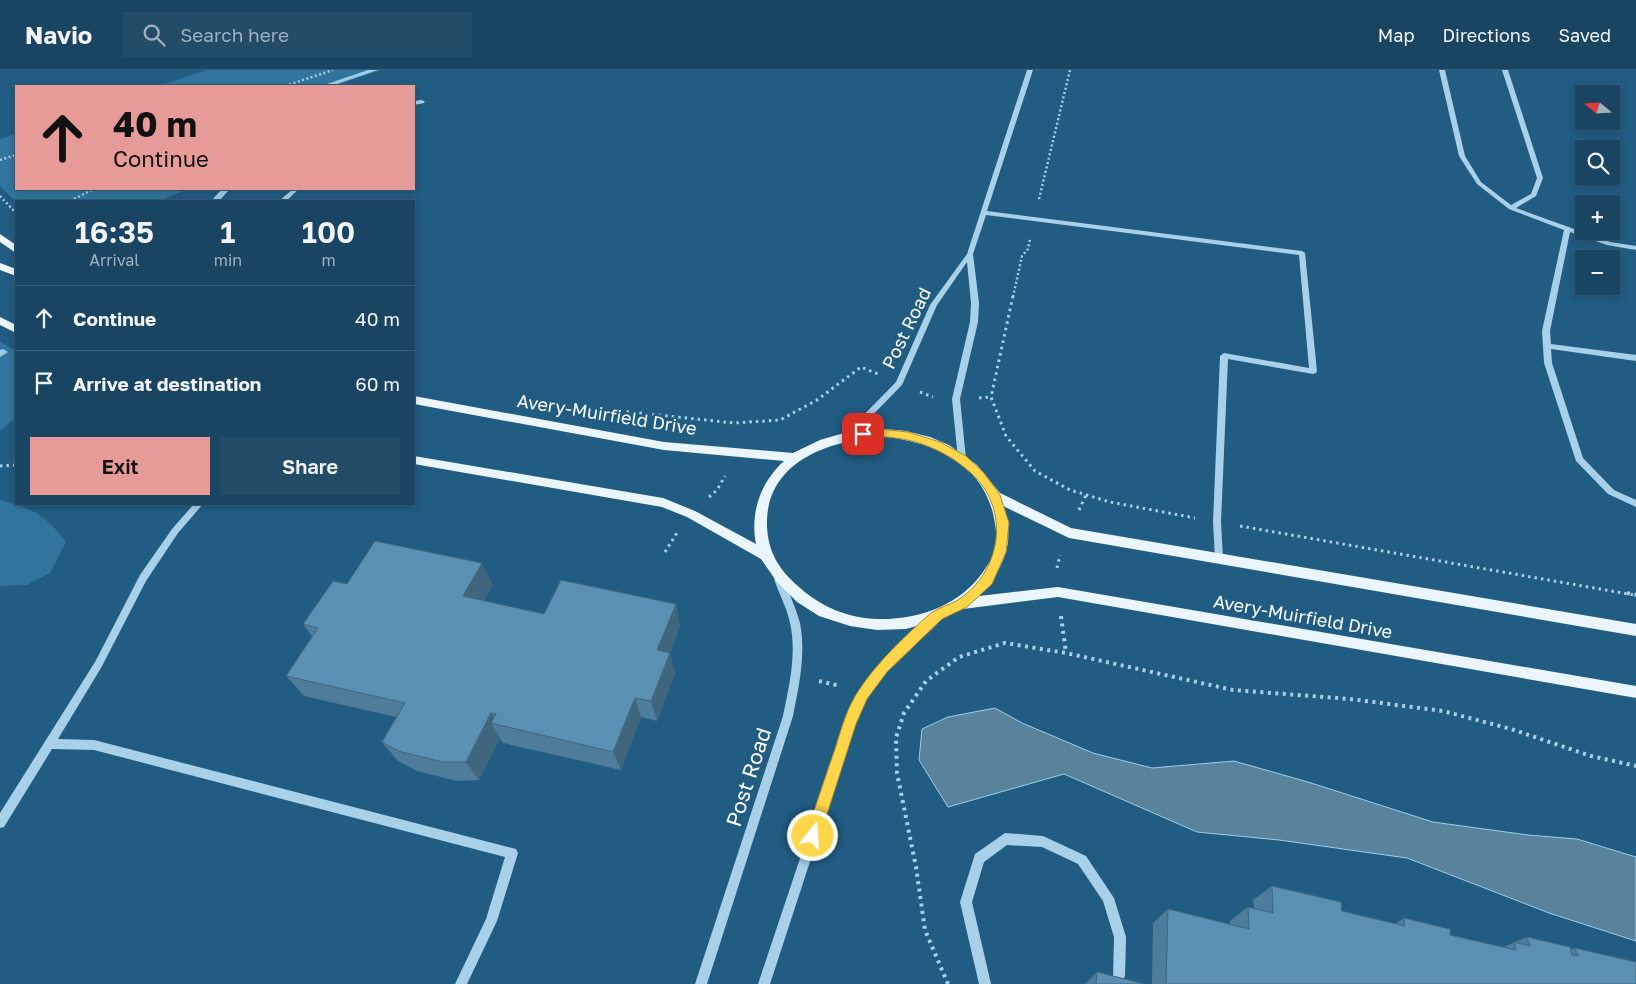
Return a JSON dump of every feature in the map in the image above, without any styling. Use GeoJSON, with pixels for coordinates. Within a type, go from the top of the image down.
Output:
{"type":"FeatureCollection","features":[{"type":"Feature","properties":{"kind":"main road"},"geometry":{"type":"LineString","coordinates":[[0,237],[15,249]]}},
{"type":"Feature","properties":{"kind":"main road"},"geometry":{"type":"LineString","coordinates":[[0,266],[15,273]]}},
{"type":"Feature","properties":{"kind":"main road"},"geometry":{"type":"LineString","coordinates":[[0,320],[15,329]]}},
{"type":"Feature","properties":{"kind":"main road","name":"Avery-Muirfield Drive"},"geometry":{"type":"LineString","coordinates":[[415,400],[664,446],[795,458]]}},
{"type":"Feature","properties":{"kind":"main road"},"geometry":{"type":"LineString","coordinates":[[878,432],[908,436],[937,445],[962,459],[981,476],[994,495],[1003,523],[1001,552],[988,580],[963,603],[938,615],[911,622],[887,625],[845,620],[808,603],[779,579],[766,555],[759,528],[762,502],[775,478],[795,458],[820,444],[848,435],[878,432]]}},
{"type":"Feature","properties":{"kind":"main road"},"geometry":{"type":"LineString","coordinates":[[415,460],[663,503],[691,514],[766,555]]}},
{"type":"Feature","properties":{"kind":"main road"},"geometry":{"type":"LineString","coordinates":[[994,495],[1069,533],[1636,630]]}},
{"type":"Feature","properties":{"kind":"main road","name":"Avery-Muirfield Drive"},"geometry":{"type":"LineString","coordinates":[[963,603],[1058,592],[1636,692]]}},
{"type":"Feature","properties":{"kind":"street","name":"Post Road"},"geometry":{"type":"LineString","coordinates":[[848,435],[899,382],[934,305],[970,254],[1030,70]]}},
{"type":"Feature","properties":{"kind":"street"},"geometry":{"type":"LineString","coordinates":[[1442,70],[1462,156],[1479,183],[1511,208],[1609,244],[1636,248]]}},
{"type":"Feature","properties":{"kind":"street"},"geometry":{"type":"LineString","coordinates":[[1505,70],[1540,178],[1534,195],[1511,208]]}},
{"type":"Feature","properties":{"kind":"street"},"geometry":{"type":"LineString","coordinates":[[415,103],[422,102]]}},
{"type":"Feature","properties":{"kind":"street"},"geometry":{"type":"LineString","coordinates":[[283,200],[295,190]]}},
{"type":"Feature","properties":{"kind":"street"},"geometry":{"type":"LineString","coordinates":[[984,213],[1302,253],[1314,372],[1224,356],[1217,522],[1219,558]]}},
{"type":"Feature","properties":{"kind":"street"},"geometry":{"type":"LineString","coordinates":[[1567,230],[1546,331],[1548,363],[1579,460],[1612,492],[1636,504]]}},
{"type":"Feature","properties":{"kind":"street","name":"Post Road"},"geometry":{"type":"LineString","coordinates":[[962,459],[956,399],[974,322],[976,303],[970,254]]}},
{"type":"Feature","properties":{"kind":"street"},"geometry":{"type":"LineString","coordinates":[[1547,346],[1636,358]]}},
{"type":"Feature","properties":{"kind":"street"},"geometry":{"type":"LineString","coordinates":[[0,823],[98,665],[143,578],[175,531],[198,505]]}},
{"type":"Feature","properties":{"kind":"street","name":"Post Road"},"geometry":{"type":"LineString","coordinates":[[701,984],[788,716],[798,650],[794,623],[779,579]]}},
{"type":"Feature","properties":{"kind":"street"},"geometry":{"type":"LineString","coordinates":[[764,984],[850,724],[862,696],[882,668],[938,615]]}},
{"type":"Feature","properties":{"kind":"street"},"geometry":{"type":"LineString","coordinates":[[49,744],[94,744],[512,853],[491,921],[460,984]]}},
{"type":"Feature","properties":{"kind":"street"},"geometry":{"type":"LineString","coordinates":[[985,984],[966,902],[979,858],[1005,840],[1043,842],[1082,860],[1108,898],[1120,937],[1119,976]]}},
{"type":"Feature","properties":{"kind":"path"},"geometry":{"type":"LineString","coordinates":[[288,85],[333,70]]}},
{"type":"Feature","properties":{"kind":"path"},"geometry":{"type":"LineString","coordinates":[[0,160],[15,155]]}},
{"type":"Feature","properties":{"kind":"path"},"geometry":{"type":"LineString","coordinates":[[72,200],[92,190]]}},
{"type":"Feature","properties":{"kind":"path"},"geometry":{"type":"LineString","coordinates":[[0,196],[15,212]]}},
{"type":"Feature","properties":{"kind":"path"},"geometry":{"type":"LineString","coordinates":[[614,410],[734,423],[780,420],[817,400],[862,367],[928,396],[956,399],[991,397]]}},
{"type":"Feature","properties":{"kind":"path"},"geometry":{"type":"LineString","coordinates":[[0,466],[15,465]]}},
{"type":"Feature","properties":{"kind":"path"},"geometry":{"type":"LineString","coordinates":[[948,984],[924,930],[916,867],[897,774],[896,738],[904,713],[926,681],[959,657],[1005,643],[1066,653],[1233,690],[1350,699],[1443,711],[1511,729],[1591,756],[1636,766]]}},
{"type":"Feature","properties":{"kind":"path"},"geometry":{"type":"LineString","coordinates":[[816,680],[843,687]]}},
{"type":"Feature","properties":{"kind":"shaded area"},"geometry":{"type":"Polygon","coordinates":[[[207,70],[381,70],[337,85],[161,85],[207,70]]]}},
{"type":"Feature","properties":{"kind":"shaded area"},"geometry":{"type":"Polygon","coordinates":[[[15,134],[15,190],[186,190],[161,200],[15,201],[0,186],[0,139],[15,134]]]}},
{"type":"Feature","properties":{"kind":"shaded area"},"geometry":{"type":"Polygon","coordinates":[[[0,342],[15,350],[15,418],[0,431],[0,342]]]}},
{"type":"Feature","properties":{"kind":"shaded area"},"geometry":{"type":"Polygon","coordinates":[[[0,500],[21,506],[37,514],[66,541],[50,573],[27,585],[0,586],[0,500]]]}},
{"type":"Feature","properties":{"kind":"shaded area"},"geometry":{"type":"Polygon","coordinates":[[[995,708],[1022,723],[1093,753],[1152,768],[1234,761],[1308,782],[1433,822],[1528,835],[1577,839],[1636,857],[1636,941],[1549,913],[1407,858],[1279,840],[1197,832],[1064,774],[948,807],[919,760],[922,729],[948,717],[995,708]]]}},
{"type":"Feature","properties":{"kind":"building"},"geometry":{"type":"Polygon","coordinates":[[[375,541],[482,563],[463,596],[544,614],[561,580],[676,604],[657,650],[670,653],[651,701],[635,698],[613,752],[491,723],[496,714],[491,713],[466,762],[443,762],[401,752],[382,742],[405,703],[286,676],[318,628],[303,624],[333,581],[347,584],[375,541]]]}},
{"type":"Feature","properties":{"kind":"building"},"geometry":{"type":"Polygon","coordinates":[[[1272,886],[1341,902],[1342,911],[1405,926],[1404,918],[1450,929],[1450,935],[1516,950],[1514,942],[1530,946],[1527,937],[1570,947],[1572,955],[1578,956],[1575,948],[1636,962],[1636,984],[1166,984],[1168,909],[1249,929],[1248,907],[1273,913],[1272,886]]]}},
{"type":"Feature","properties":{"kind":"building"},"geometry":{"type":"Polygon","coordinates":[[[1097,972],[1145,984],[1096,984],[1097,972]]]}},
{"type":"Feature","properties":{"kind":"waterway"},"geometry":{"type":"LineString","coordinates":[[328,85],[375,70]]}},
{"type":"Feature","properties":{"kind":"waterway"},"geometry":{"type":"LineString","coordinates":[[216,200],[225,190]]}},
{"type":"Feature","properties":{"kind":"route"},"geometry":{"type":"LineString","coordinates":[[813,836],[850,724],[862,696],[882,668],[938,615],[963,603],[988,580],[1001,552],[1003,523],[994,495],[981,476],[962,459],[937,445],[908,436],[878,432],[863,434]]}}]}
